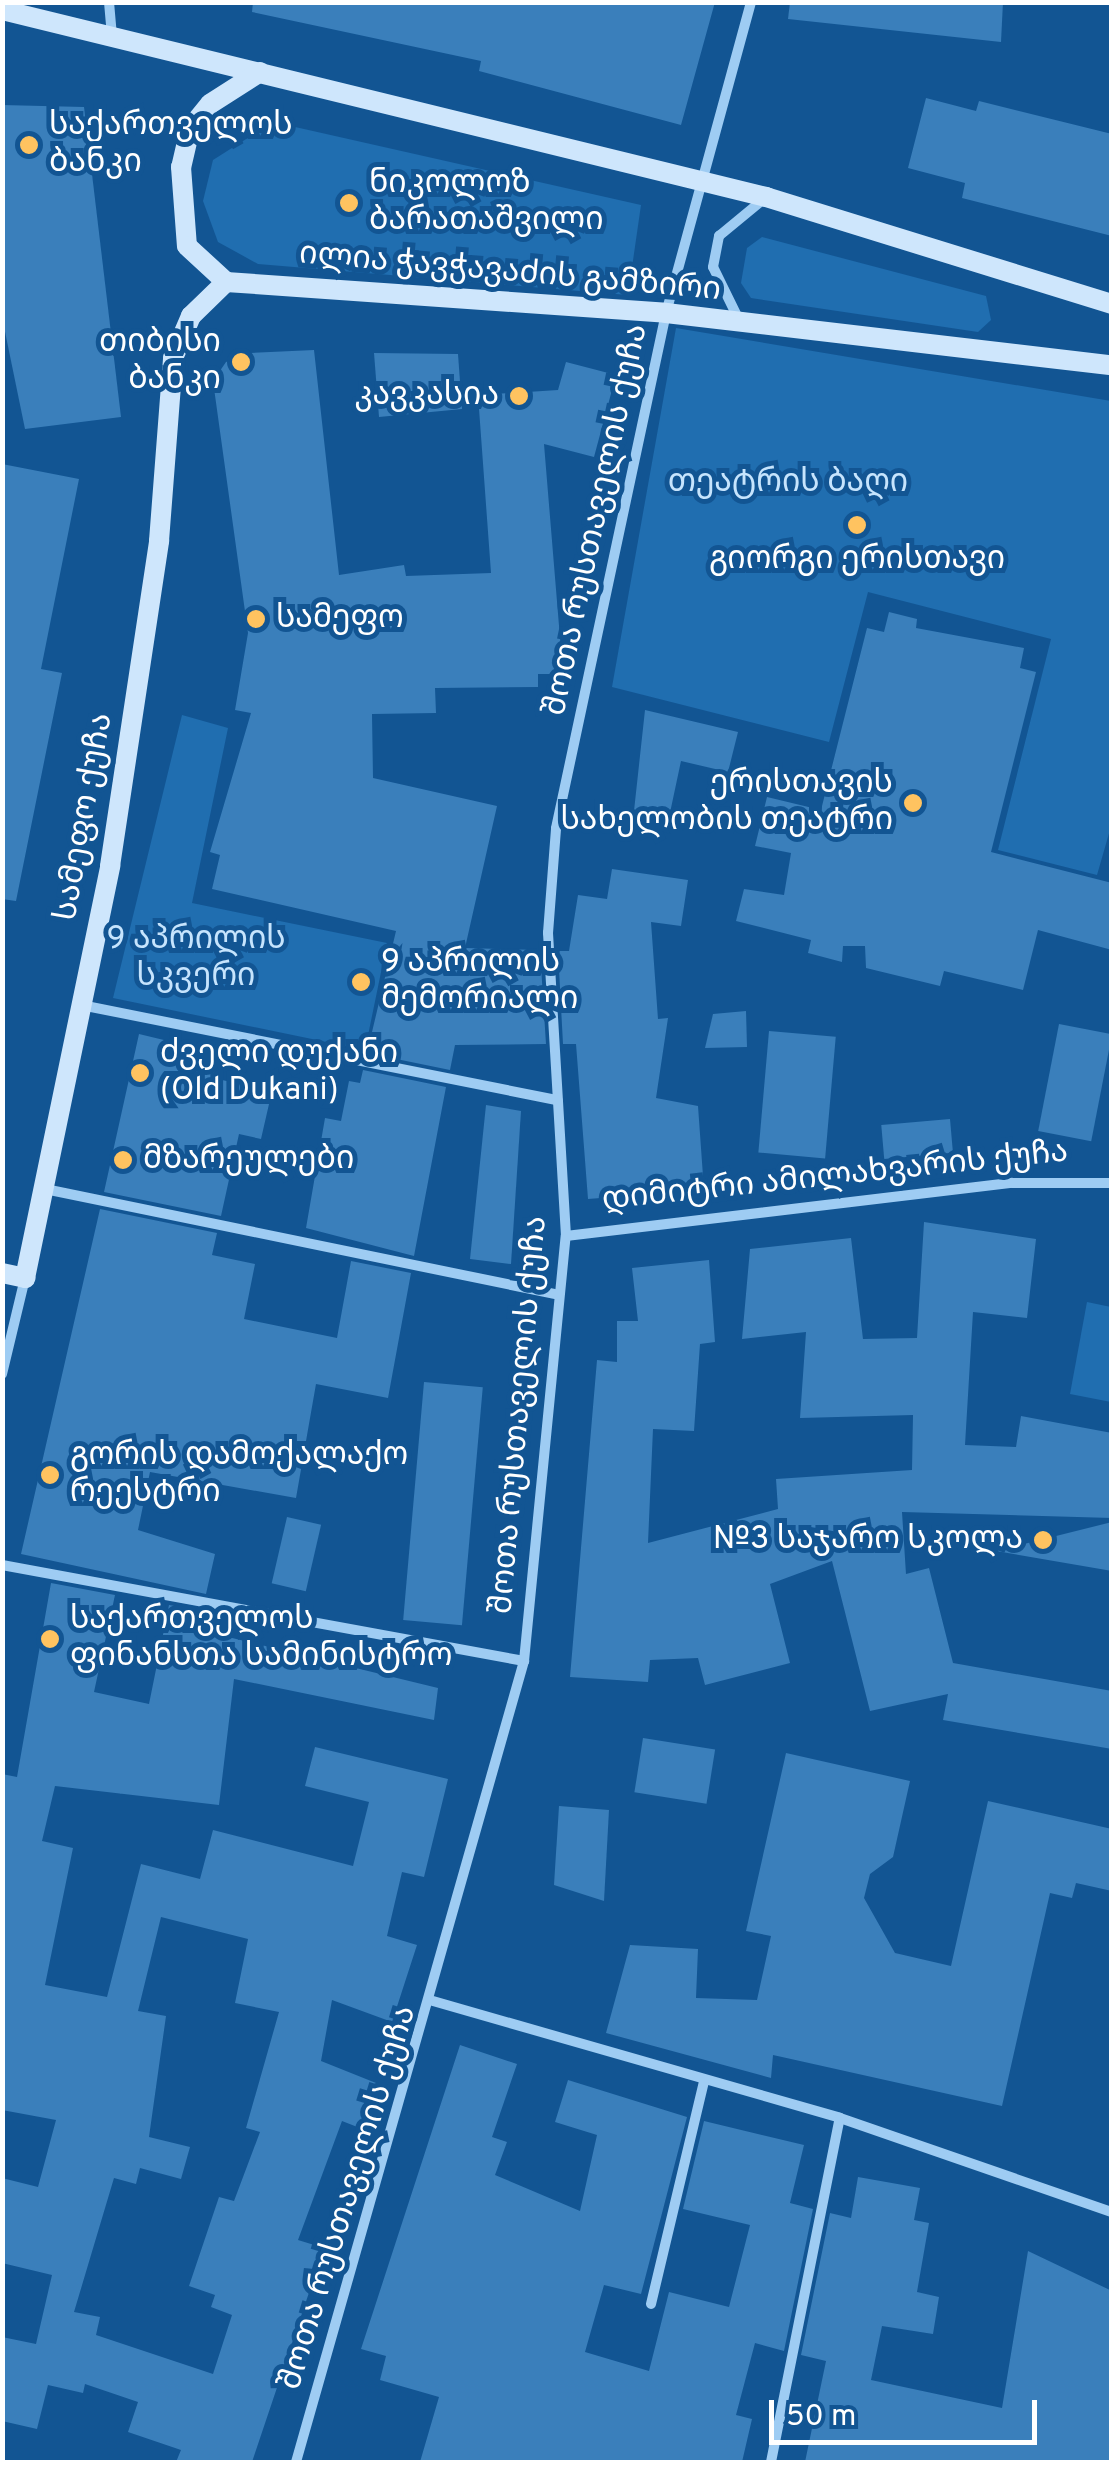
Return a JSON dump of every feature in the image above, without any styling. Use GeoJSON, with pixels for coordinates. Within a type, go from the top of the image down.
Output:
{"type":"FeatureCollection","features":[{"type":"Feature","properties":{"kind":"main road"},"geometry":{"type":"LineString","coordinates":[[2,10],[766,197],[1112,304]]}},
{"type":"Feature","properties":{"kind":"main road"},"geometry":{"type":"LineString","coordinates":[[226,282],[186,246],[181,167],[190,129],[210,104],[260,72]]}},
{"type":"Feature","properties":{"kind":"main road","name":"ილია ჭავჭავაძის გამზირი"},"geometry":{"type":"LineString","coordinates":[[226,282],[666,313],[1112,365]]}},
{"type":"Feature","properties":{"kind":"main road","name":"სამეფო ქუჩა"},"geometry":{"type":"LineString","coordinates":[[26,1278],[81,1005],[158,542],[173,358],[190,316],[226,282]]}},
{"type":"Feature","properties":{"kind":"main road"},"geometry":{"type":"LineString","coordinates":[[2,1273],[26,1278]]}},
{"type":"Feature","properties":{"kind":"street"},"geometry":{"type":"LineString","coordinates":[[109,2],[112,37]]}},
{"type":"Feature","properties":{"kind":"street","name":"შოთა რუსთაველის ქუჩა"},"geometry":{"type":"LineString","coordinates":[[296,2462],[433,2001],[524,1662],[555,1294],[566,1236],[548,933],[556,828],[666,313],[751,2]]}},
{"type":"Feature","properties":{"kind":"street"},"geometry":{"type":"LineString","coordinates":[[740,321],[720,297],[719,236],[766,197]]}},
{"type":"Feature","properties":{"kind":"street"},"geometry":{"type":"LineString","coordinates":[[81,1005],[558,1100]]}},
{"type":"Feature","properties":{"kind":"street","name":"დიმიტრი ამილახვარის ქუჩა"},"geometry":{"type":"LineString","coordinates":[[566,1236],[1012,1182],[1112,1182]]}},
{"type":"Feature","properties":{"kind":"street"},"geometry":{"type":"LineString","coordinates":[[46,1189],[555,1294]]}},
{"type":"Feature","properties":{"kind":"street","name":"სამეფო ქუჩა"},"geometry":{"type":"LineString","coordinates":[[2,1374],[26,1278]]}},
{"type":"Feature","properties":{"kind":"street"},"geometry":{"type":"LineString","coordinates":[[2,1565],[524,1662]]}},
{"type":"Feature","properties":{"kind":"street"},"geometry":{"type":"LineString","coordinates":[[433,2001],[840,2118],[1112,2212]]}},
{"type":"Feature","properties":{"kind":"street"},"geometry":{"type":"LineString","coordinates":[[651,2304],[704,2082]]}},
{"type":"Feature","properties":{"kind":"street"},"geometry":{"type":"LineString","coordinates":[[771,2462],[840,2118]]}},
{"type":"Feature","properties":{"kind":"green space"},"geometry":{"type":"Polygon","coordinates":[[[273,122],[641,205],[628,295],[258,264],[218,242],[203,201],[213,160],[273,122]]]}},
{"type":"Feature","properties":{"kind":"green space"},"geometry":{"type":"Polygon","coordinates":[[[762,237],[986,296],[991,320],[978,332],[751,298],[741,283],[747,248],[762,237]]]}},
{"type":"Feature","properties":{"kind":"green space","name":"თეატრის ბაღი"},"geometry":{"type":"Polygon","coordinates":[[[676,328],[1111,401],[1112,823],[1097,875],[998,850],[1051,639],[868,592],[829,742],[612,687],[676,328]]]}},
{"type":"Feature","properties":{"kind":"green space","name":"9 აპრილის სკვერი"},"geometry":{"type":"Polygon","coordinates":[[[182,715],[228,728],[192,903],[387,943],[365,1050],[113,998],[182,715]]]}},
{"type":"Feature","properties":{"kind":"green space"},"geometry":{"type":"Polygon","coordinates":[[[1087,1302],[1111,1307],[1111,1402],[1070,1394],[1087,1302]]]}},
{"type":"Feature","properties":{"kind":"building"},"geometry":{"type":"Polygon","coordinates":[[[253,2],[715,2],[681,125],[479,71],[481,61],[252,12],[253,2]]]}},
{"type":"Feature","properties":{"kind":"building"},"geometry":{"type":"Polygon","coordinates":[[[790,2],[1003,2],[1001,42],[788,19],[790,2]]]}},
{"type":"Feature","properties":{"kind":"building"},"geometry":{"type":"Polygon","coordinates":[[[926,98],[976,111],[979,101],[1112,134],[1112,236],[962,198],[965,183],[908,168],[926,98]]]}},
{"type":"Feature","properties":{"kind":"building"},"geometry":{"type":"Polygon","coordinates":[[[2,105],[84,107],[121,417],[25,429],[2,317],[2,105]]]}},
{"type":"Feature","properties":{"kind":"building"},"geometry":{"type":"Polygon","coordinates":[[[314,350],[339,575],[404,565],[406,576],[491,573],[478,395],[558,390],[566,362],[616,375],[594,457],[544,444],[563,674],[538,674],[538,687],[435,688],[436,713],[372,714],[373,778],[497,806],[465,948],[540,950],[546,1044],[455,1045],[450,1070],[367,1053],[396,931],[212,889],[220,855],[210,852],[251,713],[235,710],[248,633],[213,381],[226,362],[250,353],[314,350]]]}},
{"type":"Feature","properties":{"kind":"building"},"geometry":{"type":"Polygon","coordinates":[[[374,353],[458,354],[462,409],[379,417],[374,353]]]}},
{"type":"Feature","properties":{"kind":"building"},"geometry":{"type":"Polygon","coordinates":[[[2,464],[79,479],[41,669],[62,673],[16,901],[2,899],[2,464]]]}},
{"type":"Feature","properties":{"kind":"building","name":"ერისთავის სახელობის თეატრი"},"geometry":{"type":"Polygon","coordinates":[[[889,612],[917,619],[916,628],[1024,648],[1020,668],[1036,672],[991,852],[1112,883],[1112,950],[1038,930],[1023,990],[944,971],[940,986],[866,968],[865,946],[843,946],[842,962],[808,953],[811,940],[736,921],[744,889],[784,895],[791,853],[755,846],[767,797],[821,810],[867,628],[884,632],[889,612]]]}},
{"type":"Feature","properties":{"kind":"building"},"geometry":{"type":"Polygon","coordinates":[[[645,710],[738,732],[728,772],[681,761],[667,827],[633,820],[645,710]]]}},
{"type":"Feature","properties":{"kind":"building"},"geometry":{"type":"Polygon","coordinates":[[[612,869],[688,880],[681,926],[651,922],[658,1019],[668,1018],[656,1098],[698,1106],[704,1190],[588,1199],[576,1044],[563,1044],[558,951],[569,951],[578,895],[607,899],[612,869]]]}},
{"type":"Feature","properties":{"kind":"building"},"geometry":{"type":"Polygon","coordinates":[[[746,1011],[747,1047],[705,1048],[713,1014],[746,1011]]]}},
{"type":"Feature","properties":{"kind":"building"},"geometry":{"type":"Polygon","coordinates":[[[1059,1024],[1112,1034],[1091,1141],[1038,1131],[1059,1024]]]}},
{"type":"Feature","properties":{"kind":"building"},"geometry":{"type":"Polygon","coordinates":[[[769,1031],[836,1037],[825,1158],[758,1153],[769,1031]]]}},
{"type":"Feature","properties":{"kind":"building"},"geometry":{"type":"Polygon","coordinates":[[[139,1034],[218,1053],[213,1078],[272,1091],[261,1139],[239,1134],[221,1216],[104,1192],[139,1034]]]}},
{"type":"Feature","properties":{"kind":"building"},"geometry":{"type":"Polygon","coordinates":[[[363,1070],[446,1087],[414,1256],[306,1228],[325,1118],[341,1121],[349,1081],[360,1083],[363,1070]]]}},
{"type":"Feature","properties":{"kind":"building"},"geometry":{"type":"Polygon","coordinates":[[[486,1105],[521,1111],[511,1264],[470,1259],[486,1105]]]}},
{"type":"Feature","properties":{"kind":"building"},"geometry":{"type":"Polygon","coordinates":[[[950,1119],[953,1153],[884,1159],[881,1125],[950,1119]]]}},
{"type":"Feature","properties":{"kind":"building"},"geometry":{"type":"Polygon","coordinates":[[[100,1209],[217,1233],[212,1255],[255,1264],[244,1319],[337,1338],[351,1261],[411,1273],[388,1398],[316,1384],[296,1498],[150,1472],[138,1530],[215,1554],[206,1594],[21,1554],[100,1209]]]}},
{"type":"Feature","properties":{"kind":"building"},"geometry":{"type":"Polygon","coordinates":[[[924,1222],[1036,1239],[1027,1318],[973,1312],[965,1445],[1016,1447],[1021,1416],[1112,1433],[1112,1518],[902,1512],[906,1574],[929,1568],[953,1663],[1112,1691],[1112,1749],[943,1720],[948,1694],[870,1711],[832,1561],[770,1584],[790,1663],[705,1685],[698,1658],[650,1660],[648,1682],[570,1677],[597,1360],[617,1362],[617,1321],[638,1321],[632,1268],[709,1260],[715,1342],[700,1344],[694,1431],[653,1429],[648,1543],[778,1509],[776,1479],[912,1470],[913,1415],[800,1418],[806,1332],[742,1339],[750,1249],[851,1238],[863,1339],[917,1338],[924,1222]]]}},
{"type":"Feature","properties":{"kind":"building"},"geometry":{"type":"Polygon","coordinates":[[[424,1382],[483,1387],[462,1625],[403,1620],[424,1382]]]}},
{"type":"Feature","properties":{"kind":"building"},"geometry":{"type":"Polygon","coordinates":[[[287,1517],[321,1525],[306,1591],[272,1583],[287,1517]]]}},
{"type":"Feature","properties":{"kind":"building"},"geometry":{"type":"Polygon","coordinates":[[[1112,1522],[1112,1571],[996,1551],[1112,1522]]]}},
{"type":"Feature","properties":{"kind":"building"},"geometry":{"type":"Polygon","coordinates":[[[51,1583],[115,1595],[94,1692],[149,1704],[169,1605],[203,1611],[199,1630],[438,1688],[434,1720],[234,1679],[219,1805],[55,1786],[42,1841],[73,1848],[45,1985],[107,1997],[141,1864],[200,1879],[213,1830],[353,1866],[369,1802],[305,1786],[315,1747],[448,1779],[424,1877],[402,1872],[387,1936],[417,1945],[392,2022],[332,2000],[321,2061],[381,2085],[365,2130],[342,2121],[298,2240],[324,2248],[252,2462],[176,2462],[181,2450],[128,2432],[138,2402],[85,2384],[83,2393],[48,2385],[37,2429],[2,2421],[2,2337],[36,2344],[52,2275],[2,2263],[2,2178],[38,2187],[56,2120],[2,2110],[2,1774],[17,1777],[51,1583]],[[161,1917],[138,2011],[166,2016],[149,2137],[190,2147],[181,2179],[140,2168],[136,2184],[114,2178],[74,2312],[100,2317],[96,2335],[213,2374],[232,2315],[211,2307],[215,2295],[189,2286],[219,2197],[234,2201],[260,2132],[246,2128],[279,2012],[235,2003],[248,1939],[161,1917]]]}},
{"type":"Feature","properties":{"kind":"building"},"geometry":{"type":"Polygon","coordinates":[[[643,1738],[715,1749],[706,1804],[634,1792],[643,1738]]]}},
{"type":"Feature","properties":{"kind":"building"},"geometry":{"type":"Polygon","coordinates":[[[786,1753],[910,1781],[893,1857],[870,1874],[864,1898],[895,1953],[951,1966],[988,1801],[1112,1829],[1112,1891],[1076,1883],[1072,1898],[1050,1893],[1002,2106],[773,2055],[771,2078],[606,2033],[630,1945],[698,1949],[696,1998],[757,2000],[771,1936],[746,1931],[786,1753]]]}},
{"type":"Feature","properties":{"kind":"building"},"geometry":{"type":"Polygon","coordinates":[[[559,1806],[609,1810],[604,1901],[554,1885],[559,1806]]]}},
{"type":"Feature","properties":{"kind":"building"},"geometry":{"type":"Polygon","coordinates":[[[460,2045],[517,2064],[492,2137],[507,2142],[495,2175],[580,2211],[597,2135],[555,2122],[568,2080],[687,2117],[641,2294],[604,2285],[585,2352],[649,2371],[669,2292],[729,2307],[750,2225],[683,2209],[704,2121],[804,2145],[790,2203],[813,2209],[784,2351],[755,2343],[736,2415],[752,2419],[742,2462],[420,2462],[439,2397],[380,2380],[386,2356],[361,2349],[460,2045]]]}},
{"type":"Feature","properties":{"kind":"building"},"geometry":{"type":"Polygon","coordinates":[[[858,2177],[920,2188],[914,2220],[929,2223],[917,2292],[939,2297],[933,2334],[882,2326],[871,2380],[1002,2408],[1028,2251],[1112,2291],[1112,2462],[805,2462],[826,2361],[801,2355],[830,2213],[851,2218],[858,2177]]]}},
{"type":"Feature","properties":{"kind":"place","name":"საქართველოს ბანკი"},"geometry":{"type":"Point","coordinates":[29,145]}},
{"type":"Feature","properties":{"kind":"place","name":"ნიკოლოზ ბარათაშვილი"},"geometry":{"type":"Point","coordinates":[349,203]}},
{"type":"Feature","properties":{"kind":"place","name":"თიბისი ბანკი"},"geometry":{"type":"Point","coordinates":[241,362]}},
{"type":"Feature","properties":{"kind":"place","name":"კავკასია"},"geometry":{"type":"Point","coordinates":[519,396]}},
{"type":"Feature","properties":{"kind":"place","name":"გიორგი ერისთავი"},"geometry":{"type":"Point","coordinates":[857,525]}},
{"type":"Feature","properties":{"kind":"place","name":"სამეფო"},"geometry":{"type":"Point","coordinates":[256,619]}},
{"type":"Feature","properties":{"kind":"place","name":"ერისთავის სახელობის თეატრი"},"geometry":{"type":"Point","coordinates":[913,803]}},
{"type":"Feature","properties":{"kind":"place","name":"9 აპრილის მემორიალი"},"geometry":{"type":"Point","coordinates":[361,982]}},
{"type":"Feature","properties":{"kind":"place","name":"ძველი დუქანი (Old Dukani)"},"geometry":{"type":"Point","coordinates":[140,1073]}},
{"type":"Feature","properties":{"kind":"place","name":"მზარეულები"},"geometry":{"type":"Point","coordinates":[123,1160]}},
{"type":"Feature","properties":{"kind":"place","name":"გორის დამოქალაქო რეესტრი"},"geometry":{"type":"Point","coordinates":[50,1475]}},
{"type":"Feature","properties":{"kind":"place","name":"№3 საჯარო სკოლა"},"geometry":{"type":"Point","coordinates":[1043,1540]}},
{"type":"Feature","properties":{"kind":"place","name":"საქართველოს ფინანსთა სამინისტრო"},"geometry":{"type":"Point","coordinates":[50,1639]}}]}
